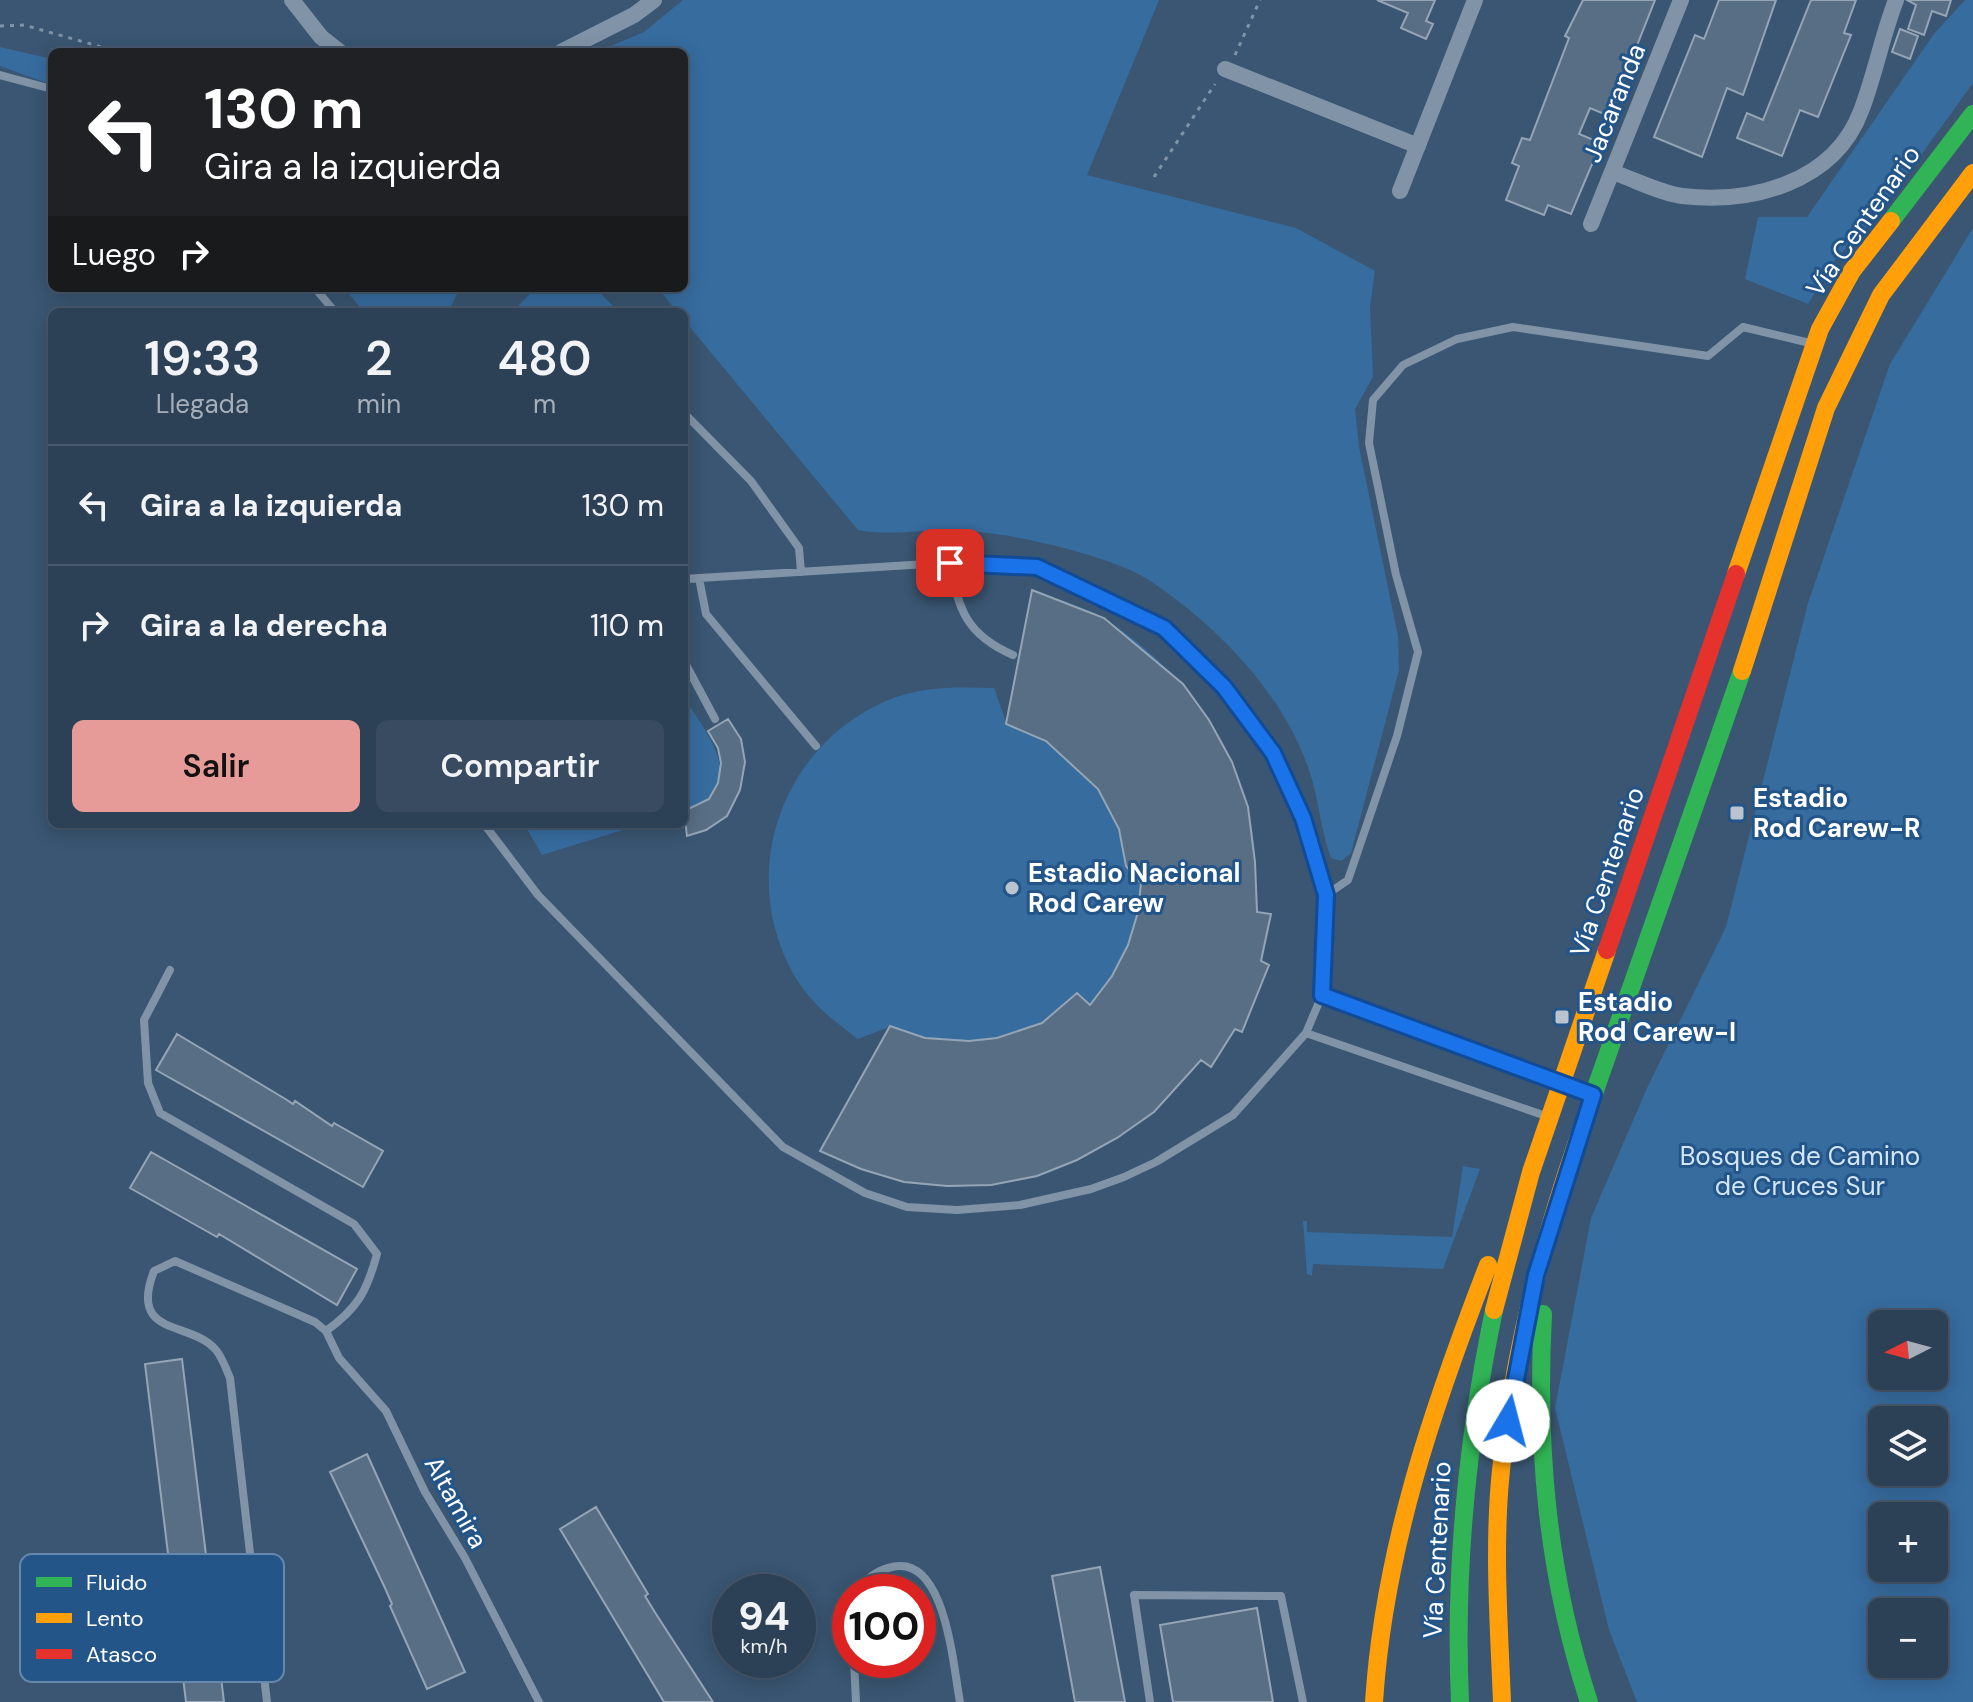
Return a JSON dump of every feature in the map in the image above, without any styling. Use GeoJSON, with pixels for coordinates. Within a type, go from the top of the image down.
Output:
{"type":"FeatureCollection","features":[{"type":"Feature","properties":{"kind":"highway","name":"Vía Centenario"},"geometry":{"type":"LineString","coordinates":[[1502,1702],[1497,1576],[1501,1472],[1515,1371],[1536,1275],[1561,1188],[1567,1123],[1565,1085],[1814,344],[1852,271],[1973,114]]}},
{"type":"Feature","properties":{"kind":"highway","name":"Vía Centenario"},"geometry":{"type":"LineString","coordinates":[[1460,1702],[1457,1577],[1466,1464],[1502,1268],[1531,1172],[1589,1094],[1726,721],[1826,408],[1881,295],[1973,173]]}},
{"type":"Feature","properties":{"kind":"highway"},"geometry":{"type":"LineString","coordinates":[[1374,1702],[1374,1675],[1388,1590],[1423,1446],[1494,1250],[1531,1172]]}},
{"type":"Feature","properties":{"kind":"highway"},"geometry":{"type":"LineString","coordinates":[[1561,1188],[1545,1280],[1538,1381],[1543,1496],[1556,1583],[1575,1664],[1589,1702]]}},
{"type":"Feature","properties":{"kind":"street"},"geometry":{"type":"LineString","coordinates":[[292,0],[321,37],[335,48]]}},
{"type":"Feature","properties":{"kind":"street"},"geometry":{"type":"LineString","coordinates":[[569,48],[634,15],[654,0]]}},
{"type":"Feature","properties":{"kind":"street"},"geometry":{"type":"LineString","coordinates":[[1400,191],[1475,0]]}},
{"type":"Feature","properties":{"kind":"street","name":"Jacaranda"},"geometry":{"type":"LineString","coordinates":[[1591,224],[1681,0]]}},
{"type":"Feature","properties":{"kind":"street"},"geometry":{"type":"LineString","coordinates":[[1612,172],[1678,196],[1727,198],[1786,187],[1832,157],[1861,113],[1877,50],[1896,0]]}},
{"type":"Feature","properties":{"kind":"street"},"geometry":{"type":"LineString","coordinates":[[1225,69],[1418,146]]}},
{"type":"Feature","properties":{"kind":"lane"},"geometry":{"type":"LineString","coordinates":[[0,75],[48,88]]}},
{"type":"Feature","properties":{"kind":"lane"},"geometry":{"type":"LineString","coordinates":[[318,292],[332,308]]}},
{"type":"Feature","properties":{"kind":"lane"},"geometry":{"type":"LineString","coordinates":[[1326,895],[1348,880],[1397,736],[1418,652],[1396,575],[1369,443],[1373,400],[1403,365],[1457,339],[1513,327],[1708,356],[1743,327],[1814,344]]}},
{"type":"Feature","properties":{"kind":"lane"},"geometry":{"type":"LineString","coordinates":[[688,417],[751,481],[799,548],[801,572]]}},
{"type":"Feature","properties":{"kind":"lane"},"geometry":{"type":"LineString","coordinates":[[950,563],[957,604],[984,642],[1013,655]]}},
{"type":"Feature","properties":{"kind":"lane"},"geometry":{"type":"LineString","coordinates":[[487,828],[538,895],[783,1147],[865,1193],[907,1207],[957,1210],[1020,1205],[1091,1189],[1124,1177],[1156,1162],[1233,1115],[1306,1033],[1322,995],[1326,895],[1303,818],[1273,753],[1224,687],[1164,628],[1037,567],[950,563],[688,579]]}},
{"type":"Feature","properties":{"kind":"lane"},"geometry":{"type":"LineString","coordinates":[[699,578],[706,614],[816,746]]}},
{"type":"Feature","properties":{"kind":"lane"},"geometry":{"type":"LineString","coordinates":[[688,668],[715,719]]}},
{"type":"Feature","properties":{"kind":"lane"},"geometry":{"type":"LineString","coordinates":[[170,970],[144,1020],[148,1083],[160,1113],[354,1224],[377,1254],[368,1287],[347,1316],[326,1331],[315,1322],[175,1261],[154,1271],[146,1290],[153,1315],[167,1327],[215,1348],[230,1378],[250,1554]]}},
{"type":"Feature","properties":{"kind":"lane"},"geometry":{"type":"LineString","coordinates":[[1322,995],[1565,1085]]}},
{"type":"Feature","properties":{"kind":"lane"},"geometry":{"type":"LineString","coordinates":[[1306,1033],[1567,1123]]}},
{"type":"Feature","properties":{"kind":"lane","name":"Altamira"},"geometry":{"type":"LineString","coordinates":[[326,1331],[339,1358],[386,1411],[425,1492],[465,1558],[515,1661],[539,1702]]}},
{"type":"Feature","properties":{"kind":"lane"},"geometry":{"type":"LineString","coordinates":[[875,1574],[895,1566],[917,1570],[921,1574]]}},
{"type":"Feature","properties":{"kind":"lane"},"geometry":{"type":"LineString","coordinates":[[936,1593],[940,1600],[960,1702]]}},
{"type":"Feature","properties":{"kind":"lane"},"geometry":{"type":"LineString","coordinates":[[1150,1702],[1134,1595],[1281,1596],[1303,1702]]}},
{"type":"Feature","properties":{"kind":"lane"},"geometry":{"type":"LineString","coordinates":[[855,1678],[856,1702]]}},
{"type":"Feature","properties":{"kind":"lane"},"geometry":{"type":"LineString","coordinates":[[265,1682],[267,1702]]}},
{"type":"Feature","properties":{"kind":"path"},"geometry":{"type":"LineString","coordinates":[[1154,177],[1235,55],[1260,0]]}},
{"type":"Feature","properties":{"kind":"path"},"geometry":{"type":"LineString","coordinates":[[0,26],[24,25],[105,48]]}},
{"type":"Feature","properties":{"kind":"green space"},"geometry":{"type":"Polygon","coordinates":[[[683,0],[1159,0],[1087,175],[1296,228],[1375,271],[1370,306],[1373,377],[1355,409],[1359,447],[1398,636],[1399,670],[1351,853],[1341,861],[1331,858],[1309,770],[1297,741],[1265,688],[1224,641],[1152,582],[1103,560],[1009,536],[948,530],[880,533],[858,530],[688,325],[688,308],[674,308],[661,292],[688,292],[688,48],[606,48],[644,32],[683,0]]]}},
{"type":"Feature","properties":{"kind":"green space"},"geometry":{"type":"Polygon","coordinates":[[[1965,0],[1973,0],[1973,83],[1871,224],[1837,257],[1808,304],[1745,279],[1758,217],[1807,217],[1934,34],[1965,0]]]}},
{"type":"Feature","properties":{"kind":"green space"},"geometry":{"type":"Polygon","coordinates":[[[0,47],[48,58],[48,84],[0,66],[0,47]]]}},
{"type":"Feature","properties":{"kind":"green space","name":"Bosques de Camino de Cruces Sur"},"geometry":{"type":"Polygon","coordinates":[[[1973,228],[1973,1702],[1637,1702],[1609,1630],[1555,1408],[1591,1218],[1648,1086],[1726,927],[1808,603],[1890,364],[1973,228]]]}},
{"type":"Feature","properties":{"kind":"green space"},"geometry":{"type":"Polygon","coordinates":[[[347,292],[458,292],[450,308],[361,308],[347,292]]]}},
{"type":"Feature","properties":{"kind":"green space"},"geometry":{"type":"Polygon","coordinates":[[[532,292],[599,292],[615,308],[516,308],[532,292]]]}},
{"type":"Feature","properties":{"kind":"green space","name":"Estadio Nacional Rod Carew"},"geometry":{"type":"Polygon","coordinates":[[[1032,590],[1089,611],[1130,637],[1175,677],[1212,725],[1227,751],[1248,807],[1254,846],[1257,912],[1271,914],[1261,961],[1269,965],[1242,1032],[1235,1029],[1211,1067],[1201,1060],[1158,1108],[1096,1150],[1036,1175],[1004,1182],[939,1186],[895,1180],[820,1151],[889,1027],[858,1039],[823,1011],[800,985],[777,936],[769,896],[770,856],[779,818],[795,782],[819,749],[849,722],[899,696],[939,688],[994,688],[1006,722],[1032,590]]]}},
{"type":"Feature","properties":{"kind":"green space"},"geometry":{"type":"Polygon","coordinates":[[[688,705],[713,744],[719,761],[720,776],[716,790],[705,802],[688,809],[688,705]]]}},
{"type":"Feature","properties":{"kind":"green space"},"geometry":{"type":"Polygon","coordinates":[[[526,828],[629,828],[542,855],[526,828]]]}},
{"type":"Feature","properties":{"kind":"green space"},"geometry":{"type":"Polygon","coordinates":[[[1463,1166],[1480,1169],[1443,1269],[1313,1264],[1312,1276],[1307,1274],[1303,1221],[1307,1221],[1307,1232],[1452,1237],[1463,1166]]]}},
{"type":"Feature","properties":{"kind":"building"},"geometry":{"type":"Polygon","coordinates":[[[1377,0],[1435,0],[1426,21],[1433,24],[1426,39],[1401,28],[1408,13],[1377,0]]]}},
{"type":"Feature","properties":{"kind":"building"},"geometry":{"type":"Polygon","coordinates":[[[1583,0],[1655,0],[1609,116],[1590,108],[1579,134],[1601,143],[1571,214],[1548,205],[1544,215],[1506,200],[1519,166],[1512,163],[1522,138],[1530,140],[1569,38],[1565,36],[1583,0]]]}},
{"type":"Feature","properties":{"kind":"building"},"geometry":{"type":"Polygon","coordinates":[[[1719,0],[1776,0],[1743,95],[1727,88],[1702,157],[1654,137],[1695,35],[1704,39],[1719,0]]]}},
{"type":"Feature","properties":{"kind":"building"},"geometry":{"type":"Polygon","coordinates":[[[1811,0],[1856,0],[1844,33],[1851,35],[1818,117],[1800,110],[1782,156],[1737,138],[1747,113],[1763,120],[1811,0]]]}},
{"type":"Feature","properties":{"kind":"building"},"geometry":{"type":"Polygon","coordinates":[[[1907,0],[1951,0],[1946,16],[1932,11],[1924,35],[1908,29],[1916,5],[1907,0]]]}},
{"type":"Feature","properties":{"kind":"building"},"geometry":{"type":"Polygon","coordinates":[[[1900,29],[1918,36],[1910,59],[1892,52],[1900,29]]]}},
{"type":"Feature","properties":{"kind":"building"},"geometry":{"type":"Polygon","coordinates":[[[1032,590],[1104,618],[1183,684],[1209,720],[1232,762],[1248,807],[1257,912],[1271,914],[1261,961],[1269,965],[1242,1032],[1235,1029],[1211,1067],[1201,1060],[1154,1112],[1117,1138],[1077,1160],[1037,1176],[991,1185],[947,1186],[904,1182],[861,1169],[820,1151],[890,1026],[925,1038],[969,1041],[997,1038],[1042,1023],[1077,993],[1090,1005],[1112,976],[1128,945],[1138,912],[1141,883],[1126,866],[1119,829],[1098,789],[1046,741],[1006,724],[1032,590]]]}},
{"type":"Feature","properties":{"kind":"building"},"geometry":{"type":"Polygon","coordinates":[[[728,719],[741,739],[745,762],[740,790],[727,816],[706,830],[687,836],[688,809],[709,799],[718,783],[721,763],[718,748],[708,731],[728,719]]]}},
{"type":"Feature","properties":{"kind":"building"},"geometry":{"type":"Polygon","coordinates":[[[177,1034],[293,1104],[295,1101],[332,1126],[334,1123],[383,1151],[363,1187],[156,1070],[177,1034]]]}},
{"type":"Feature","properties":{"kind":"building"},"geometry":{"type":"Polygon","coordinates":[[[151,1152],[357,1269],[337,1305],[219,1234],[217,1237],[130,1188],[151,1152]]]}},
{"type":"Feature","properties":{"kind":"building"},"geometry":{"type":"Polygon","coordinates":[[[182,1359],[206,1554],[168,1554],[145,1364],[182,1359]]]}},
{"type":"Feature","properties":{"kind":"building"},"geometry":{"type":"Polygon","coordinates":[[[367,1454],[465,1672],[427,1689],[385,1588],[330,1472],[367,1454]]]}},
{"type":"Feature","properties":{"kind":"building"},"geometry":{"type":"Polygon","coordinates":[[[596,1507],[648,1594],[645,1596],[713,1702],[664,1702],[560,1529],[596,1507]]]}},
{"type":"Feature","properties":{"kind":"building"},"geometry":{"type":"Polygon","coordinates":[[[1100,1567],[1125,1702],[1075,1702],[1052,1576],[1100,1567]]]}},
{"type":"Feature","properties":{"kind":"building"},"geometry":{"type":"Polygon","coordinates":[[[1257,1608],[1273,1702],[1173,1702],[1160,1625],[1257,1608]]]}},
{"type":"Feature","properties":{"kind":"building"},"geometry":{"type":"Polygon","coordinates":[[[184,1682],[222,1682],[224,1702],[186,1702],[184,1682]]]}},
{"type":"Feature","properties":{"kind":"traffic: fast"},"geometry":{"type":"LineString","coordinates":[[1891,221],[1973,114]]}},
{"type":"Feature","properties":{"kind":"traffic: fast"},"geometry":{"type":"LineString","coordinates":[[1578,1139],[1742,671]]}},
{"type":"Feature","properties":{"kind":"traffic: fast"},"geometry":{"type":"LineString","coordinates":[[1460,1702],[1459,1602],[1465,1504],[1476,1407],[1494,1310]]}},
{"type":"Feature","properties":{"kind":"traffic: fast"},"geometry":{"type":"LineString","coordinates":[[1543,1314],[1541,1413],[1548,1510],[1563,1606],[1589,1702]]}},
{"type":"Feature","properties":{"kind":"traffic: slow"},"geometry":{"type":"LineString","coordinates":[[1742,671],[1826,408],[1881,295],[1973,173]]}},
{"type":"Feature","properties":{"kind":"traffic: slow"},"geometry":{"type":"LineString","coordinates":[[1736,574],[1820,329],[1852,271],[1891,221]]}},
{"type":"Feature","properties":{"kind":"traffic: slow"},"geometry":{"type":"LineString","coordinates":[[1494,1310],[1531,1172],[1607,950]]}},
{"type":"Feature","properties":{"kind":"traffic: slow"},"geometry":{"type":"LineString","coordinates":[[1502,1702],[1497,1528],[1506,1428],[1530,1302],[1578,1139]]}},
{"type":"Feature","properties":{"kind":"traffic: slow"},"geometry":{"type":"LineString","coordinates":[[1374,1702],[1388,1589],[1414,1479],[1448,1372],[1488,1265]]}},
{"type":"Feature","properties":{"kind":"traffic: jam"},"geometry":{"type":"LineString","coordinates":[[1607,950],[1736,574]]}},
{"type":"Feature","properties":{"kind":"place","name":"Estadio Rod Carew-R"},"geometry":{"type":"Point","coordinates":[1737,813]}},
{"type":"Feature","properties":{"kind":"place","name":"Estadio Nacional Rod Carew"},"geometry":{"type":"Point","coordinates":[1012,888]}},
{"type":"Feature","properties":{"kind":"place","name":"Estadio Rod Carew-I"},"geometry":{"type":"Point","coordinates":[1562,1017]}},
{"type":"Feature","properties":{"kind":"route"},"geometry":{"type":"LineString","coordinates":[[950,563],[975,561],[1037,567],[1164,628],[1224,687],[1273,753],[1303,818],[1326,895],[1322,995],[1593,1095],[1561,1188],[1536,1275],[1515,1371],[1508,1421]]}}]}
